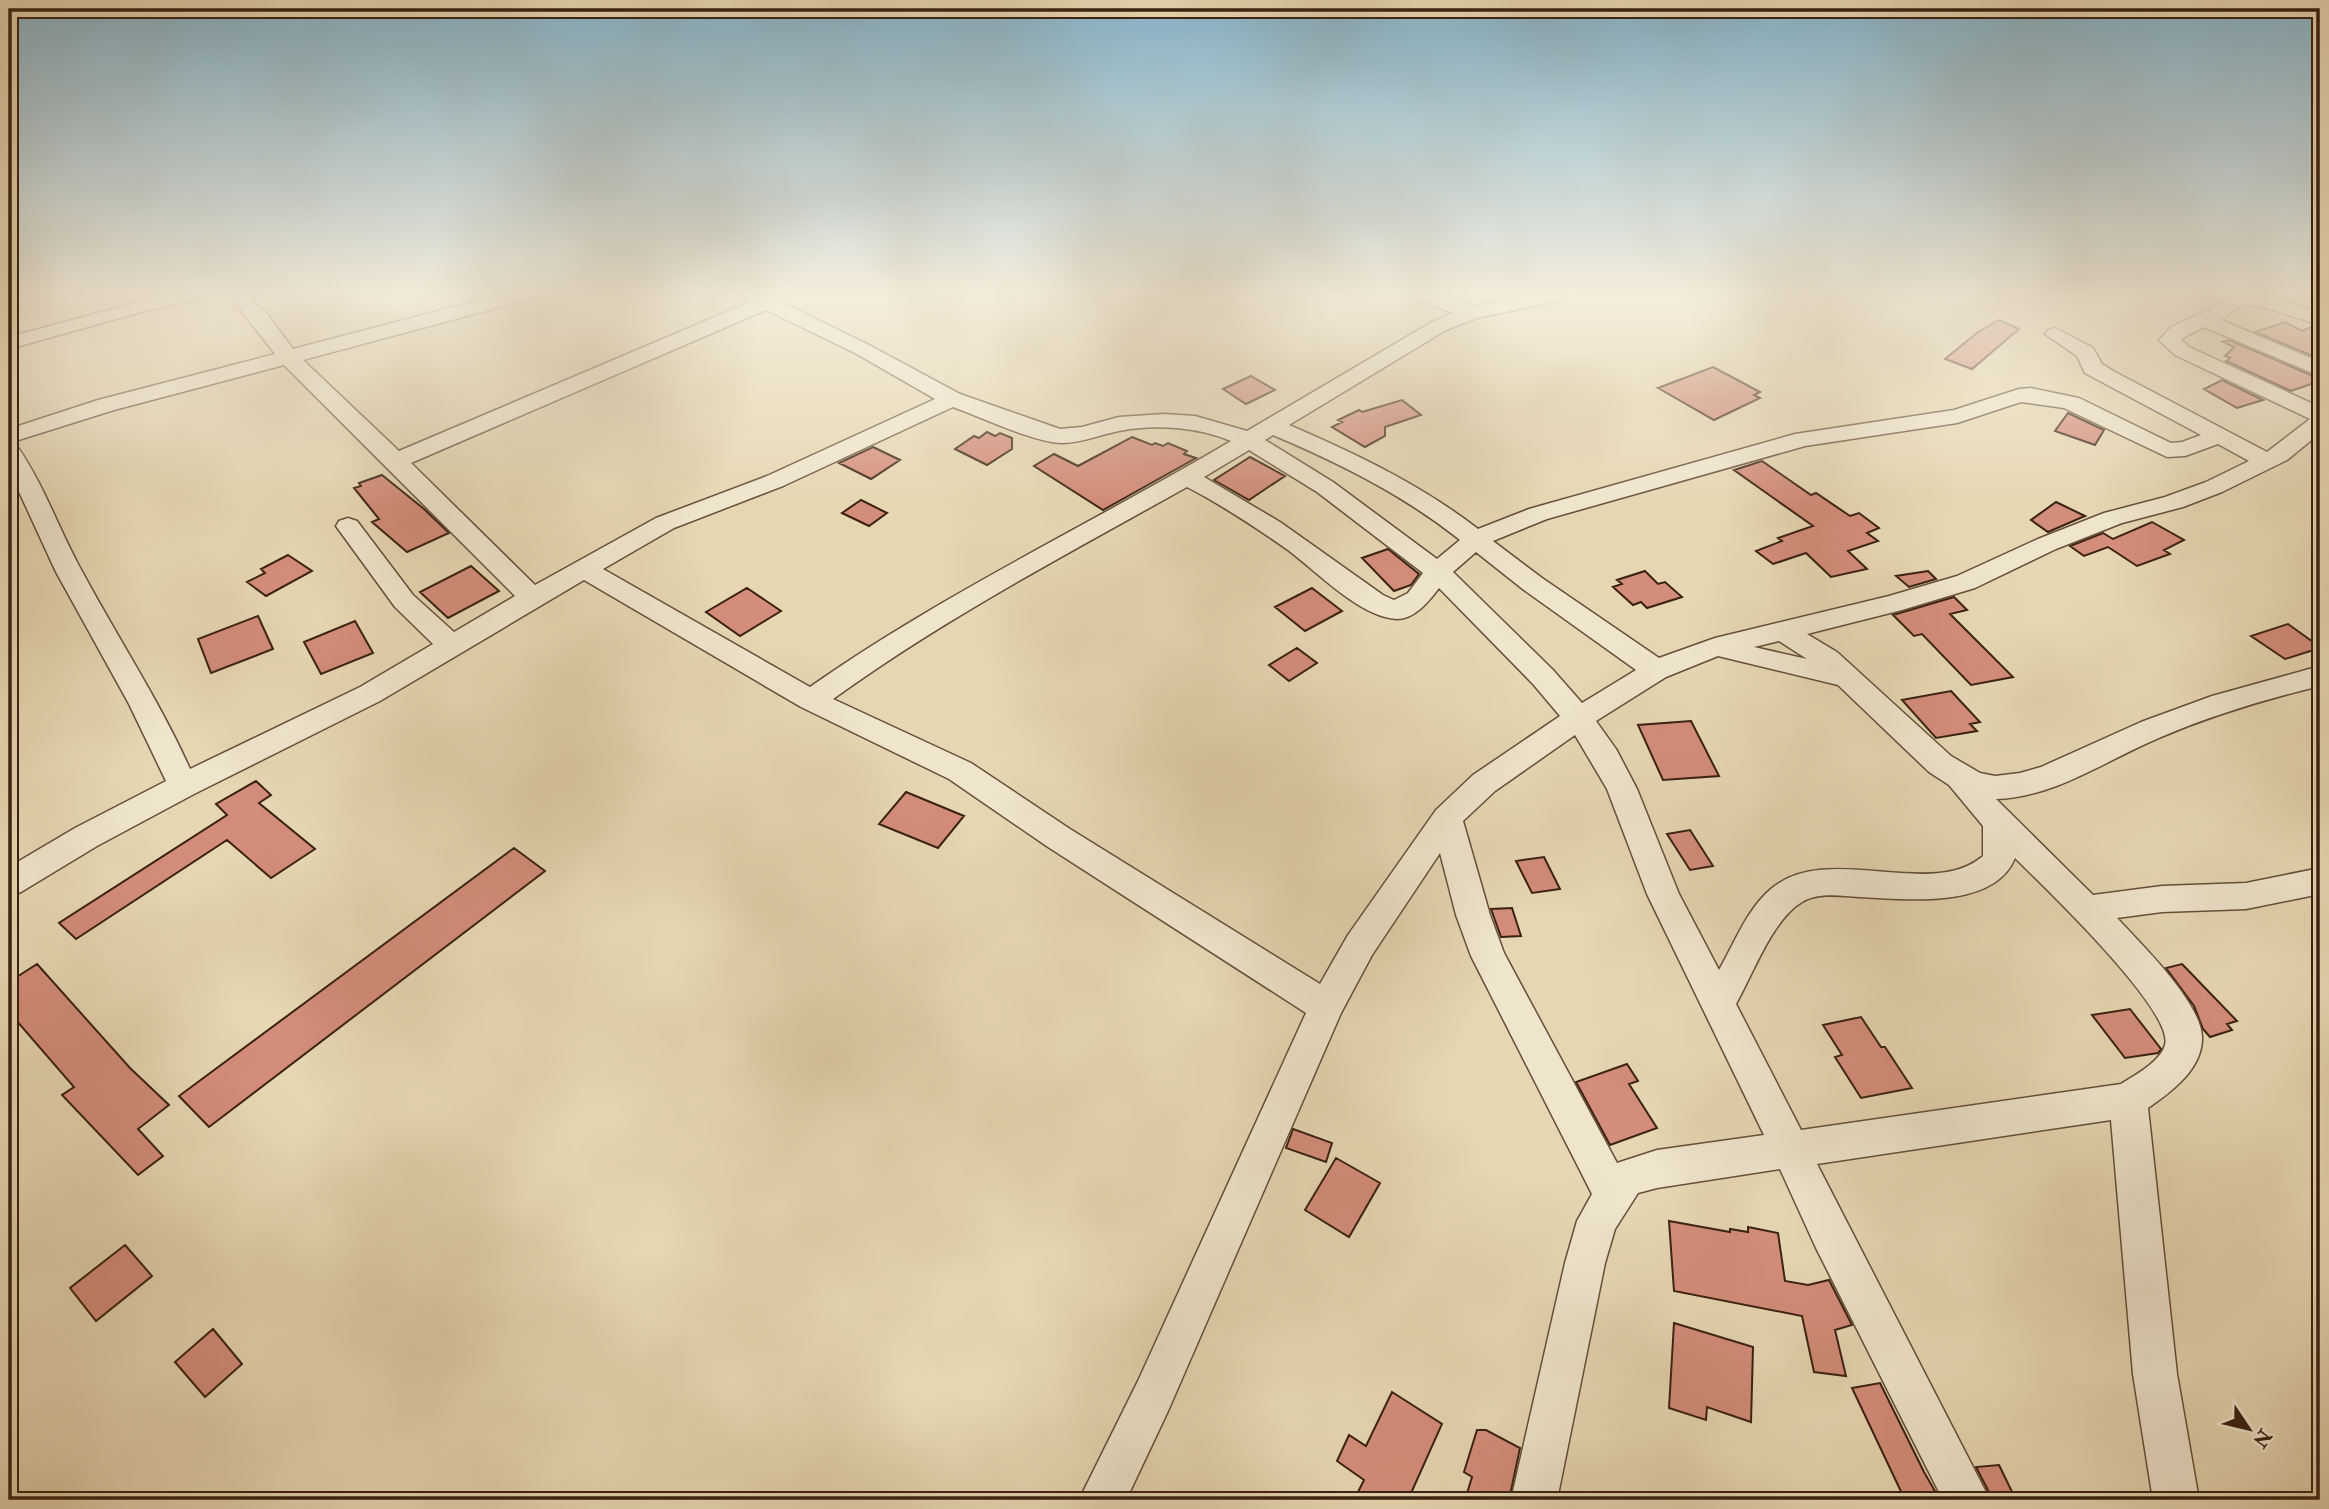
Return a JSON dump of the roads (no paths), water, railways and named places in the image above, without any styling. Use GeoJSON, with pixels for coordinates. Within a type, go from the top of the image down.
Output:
{"type":"FeatureCollection","features":[{"type":"Feature","properties":{"kind":"street"},"geometry":{"type":"LineString","coordinates":[[9,436],[106,405],[260,364]]}},
{"type":"Feature","properties":{"kind":"street"},"geometry":{"type":"LineString","coordinates":[[295,364],[532,598]]}},
{"type":"Feature","properties":{"kind":"street"},"geometry":{"type":"LineString","coordinates":[[396,461],[611,364]]}},
{"type":"Feature","properties":{"kind":"street"},"geometry":{"type":"LineString","coordinates":[[890,364],[952,399],[1059,436],[1083,434],[1119,424],[1164,421],[1195,423],[1247,439],[1325,487],[1438,572],[1543,677],[1579,719],[1622,789],[1663,894],[1830,1234],[1967,1500]]}},
{"type":"Feature","properties":{"kind":"street"},"geometry":{"type":"LineString","coordinates":[[811,700],[869,659],[985,587],[1187,477],[1375,364]]}},
{"type":"Feature","properties":{"kind":"street"},"geometry":{"type":"LineString","coordinates":[[2092,364],[2094,368],[2265,460]]}},
{"type":"Feature","properties":{"kind":"street"},"geometry":{"type":"LineString","coordinates":[[2212,364],[2320,415]]}},
{"type":"Feature","properties":{"kind":"street"},"geometry":{"type":"LineString","coordinates":[[1187,477],[1234,503],[1388,610],[1397,610],[1417,599],[1438,572],[1475,540],[1538,514],[1766,447],[1852,430],[1957,416],[2019,396],[2050,397],[2071,403],[2167,450],[2185,449],[2219,436]]}},
{"type":"Feature","properties":{"kind":"street"},"geometry":{"type":"LineString","coordinates":[[9,883],[86,837],[183,786],[328,717],[665,523],[775,481],[952,399]]}},
{"type":"Feature","properties":{"kind":"street"},"geometry":{"type":"LineString","coordinates":[[1102,1500],[1153,1396],[1326,1007],[1367,935],[1447,817],[1484,783],[1535,746],[1656,670],[1715,647],[1894,604],[1966,582],[2047,544],[2113,518],[2196,495],[2292,447],[2320,422]]}},
{"type":"Feature","properties":{"kind":"street"},"geometry":{"type":"LineString","coordinates":[[1271,426],[1349,459],[1430,504],[1475,540],[1656,670]]}},
{"type":"Feature","properties":{"kind":"street"},"geometry":{"type":"LineString","coordinates":[[9,452],[31,486],[69,570],[167,748],[183,786]]}},
{"type":"Feature","properties":{"kind":"street"},"geometry":{"type":"LineString","coordinates":[[348,526],[404,601],[452,646]]}},
{"type":"Feature","properties":{"kind":"street"},"geometry":{"type":"LineString","coordinates":[[585,569],[684,629],[811,700],[960,771],[1059,838],[1326,1007]]}},
{"type":"Feature","properties":{"kind":"street"},"geometry":{"type":"LineString","coordinates":[[1534,1500],[1585,1264],[1597,1221],[1625,1178],[1657,1169],[2128,1100],[2162,1077],[2181,1052],[2184,1034],[2179,1015],[2087,909],[1998,822],[1961,779],[1930,756],[1827,659],[1783,631]]}},
{"type":"Feature","properties":{"kind":"street"},"geometry":{"type":"LineString","coordinates":[[1715,647],[1775,659],[1850,680]]}},
{"type":"Feature","properties":{"kind":"street"},"geometry":{"type":"LineString","coordinates":[[1961,779],[1989,787],[2022,783],[2067,768],[2127,739],[2187,715],[2277,686],[2320,676]]}},
{"type":"Feature","properties":{"kind":"street"},"geometry":{"type":"LineString","coordinates":[[1447,817],[1473,915],[1488,956],[1613,1195]]}},
{"type":"Feature","properties":{"kind":"street"},"geometry":{"type":"LineString","coordinates":[[1717,1004],[1732,982],[1767,916],[1781,899],[1812,883],[1928,886],[1959,882],[1985,874],[1996,864],[1999,853],[1998,822]]}},
{"type":"Feature","properties":{"kind":"street"},"geometry":{"type":"LineString","coordinates":[[2087,909],[2161,898],[2246,896],[2320,881]]}},
{"type":"Feature","properties":{"kind":"street"},"geometry":{"type":"LineString","coordinates":[[2128,1100],[2155,1374],[2176,1500]]}}]}
